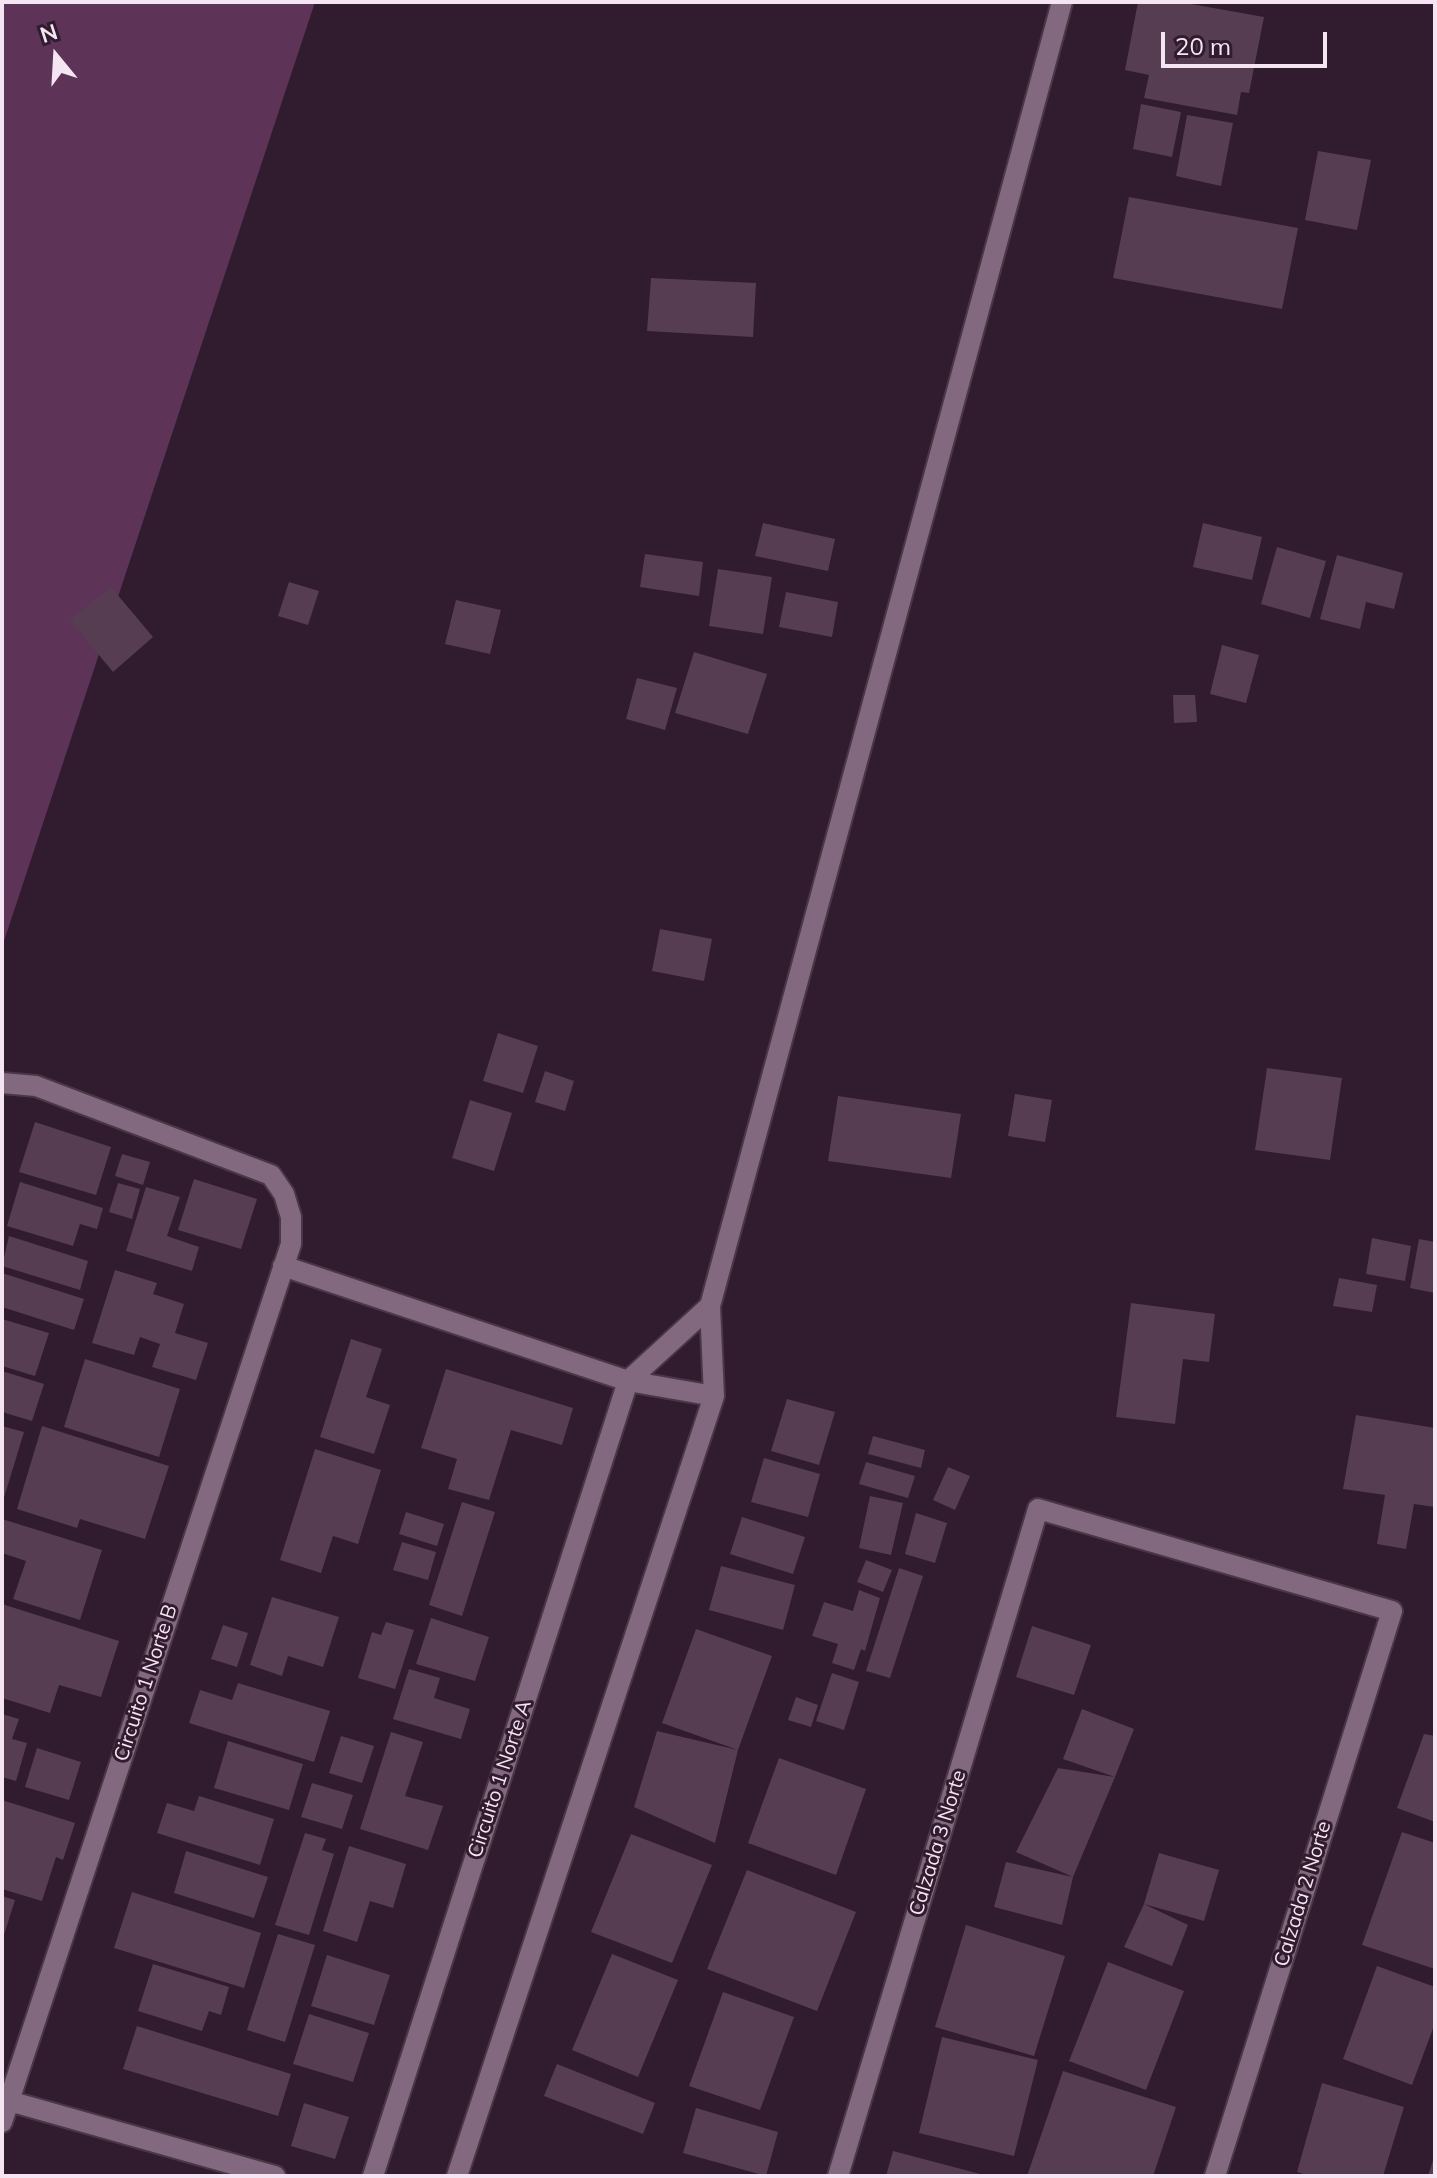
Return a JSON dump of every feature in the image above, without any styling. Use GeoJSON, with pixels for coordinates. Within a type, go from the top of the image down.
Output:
{"type":"FeatureCollection","features":[{"type":"Feature","properties":{"kind":"street"},"geometry":{"type":"LineString","coordinates":[[457,2176],[714,1396],[710,1306],[1062,2]]}},
{"type":"Feature","properties":{"kind":"street","name":"Circuito 1 Norte B"},"geometry":{"type":"LineString","coordinates":[[2,1083],[36,1086],[271,1175],[284,1194],[291,1217],[291,1244],[5,2100],[2,2122]]}},
{"type":"Feature","properties":{"kind":"street"},"geometry":{"type":"LineString","coordinates":[[283,1266],[628,1381],[714,1396]]}},
{"type":"Feature","properties":{"kind":"street"},"geometry":{"type":"LineString","coordinates":[[628,1381],[710,1306]]}},
{"type":"Feature","properties":{"kind":"street","name":"Circuito 1 Norte A"},"geometry":{"type":"LineString","coordinates":[[373,2176],[628,1381]]}},
{"type":"Feature","properties":{"kind":"street","name":"Calzada 3 Norte"},"geometry":{"type":"LineString","coordinates":[[838,2176],[1038,1509],[1392,1611]]}},
{"type":"Feature","properties":{"kind":"street","name":"Calzada 2 Norte"},"geometry":{"type":"LineString","coordinates":[[1215,2176],[1392,1611]]}},
{"type":"Feature","properties":{"kind":"street"},"geometry":{"type":"LineString","coordinates":[[5,2100],[275,2176]]}},
{"type":"Feature","properties":{"kind":"shaded area"},"geometry":{"type":"Polygon","coordinates":[[[2,2],[315,2],[2,947],[2,2]]]}},
{"type":"Feature","properties":{"kind":"building"},"geometry":{"type":"Polygon","coordinates":[[[1138,2],[1180,2],[1264,17],[1249,93],[1241,92],[1237,115],[1144,98],[1149,75],[1125,70],[1138,2]]]}},
{"type":"Feature","properties":{"kind":"building"},"geometry":{"type":"Polygon","coordinates":[[[1141,104],[1181,112],[1172,157],[1133,149],[1141,104]]]}},
{"type":"Feature","properties":{"kind":"building"},"geometry":{"type":"Polygon","coordinates":[[[1187,115],[1233,123],[1221,186],[1176,176],[1187,115]]]}},
{"type":"Feature","properties":{"kind":"building"},"geometry":{"type":"Polygon","coordinates":[[[1318,151],[1371,160],[1357,230],[1305,220],[1318,151]]]}},
{"type":"Feature","properties":{"kind":"building"},"geometry":{"type":"Polygon","coordinates":[[[1129,197],[1298,228],[1282,309],[1113,278],[1129,197]]]}},
{"type":"Feature","properties":{"kind":"building"},"geometry":{"type":"Polygon","coordinates":[[[651,278],[756,283],[753,337],[647,331],[651,278]]]}},
{"type":"Feature","properties":{"kind":"building"},"geometry":{"type":"Polygon","coordinates":[[[763,523],[835,539],[828,571],[755,556],[763,523]]]}},
{"type":"Feature","properties":{"kind":"building"},"geometry":{"type":"Polygon","coordinates":[[[1203,523],[1262,537],[1252,580],[1193,567],[1203,523]]]}},
{"type":"Feature","properties":{"kind":"building"},"geometry":{"type":"Polygon","coordinates":[[[1277,547],[1326,561],[1310,618],[1261,604],[1277,547]]]}},
{"type":"Feature","properties":{"kind":"building"},"geometry":{"type":"Polygon","coordinates":[[[645,554],[703,562],[699,596],[640,587],[645,554]]]}},
{"type":"Feature","properties":{"kind":"building"},"geometry":{"type":"Polygon","coordinates":[[[1337,555],[1403,573],[1394,609],[1366,602],[1360,629],[1320,619],[1337,555]]]}},
{"type":"Feature","properties":{"kind":"building"},"geometry":{"type":"Polygon","coordinates":[[[718,569],[772,577],[763,634],[709,626],[718,569]]]}},
{"type":"Feature","properties":{"kind":"building"},"geometry":{"type":"Polygon","coordinates":[[[289,582],[319,591],[308,625],[278,616],[289,582]]]}},
{"type":"Feature","properties":{"kind":"building"},"geometry":{"type":"Polygon","coordinates":[[[111,587],[153,637],[113,672],[70,620],[111,587]]]}},
{"type":"Feature","properties":{"kind":"building"},"geometry":{"type":"Polygon","coordinates":[[[786,592],[838,602],[832,637],[779,627],[786,592]]]}},
{"type":"Feature","properties":{"kind":"building"},"geometry":{"type":"Polygon","coordinates":[[[456,600],[501,610],[490,654],[445,644],[456,600]]]}},
{"type":"Feature","properties":{"kind":"building"},"geometry":{"type":"Polygon","coordinates":[[[1222,645],[1259,655],[1246,703],[1210,694],[1222,645]]]}},
{"type":"Feature","properties":{"kind":"building"},"geometry":{"type":"Polygon","coordinates":[[[694,652],[767,674],[748,734],[675,713],[694,652]]]}},
{"type":"Feature","properties":{"kind":"building"},"geometry":{"type":"Polygon","coordinates":[[[637,678],[677,688],[665,730],[626,719],[637,678]]]}},
{"type":"Feature","properties":{"kind":"building"},"geometry":{"type":"Polygon","coordinates":[[[1173,695],[1195,695],[1197,722],[1174,723],[1173,695]]]}},
{"type":"Feature","properties":{"kind":"building"},"geometry":{"type":"Polygon","coordinates":[[[660,929],[712,939],[704,981],[652,971],[660,929]]]}},
{"type":"Feature","properties":{"kind":"building"},"geometry":{"type":"Polygon","coordinates":[[[498,1033],[538,1046],[523,1093],[483,1081],[498,1033]]]}},
{"type":"Feature","properties":{"kind":"building"},"geometry":{"type":"Polygon","coordinates":[[[1267,1068],[1342,1078],[1330,1160],[1255,1150],[1267,1068]]]}},
{"type":"Feature","properties":{"kind":"building"},"geometry":{"type":"Polygon","coordinates":[[[545,1071],[574,1081],[565,1111],[535,1102],[545,1071]]]}},
{"type":"Feature","properties":{"kind":"building"},"geometry":{"type":"Polygon","coordinates":[[[1015,1094],[1052,1100],[1045,1142],[1008,1136],[1015,1094]]]}},
{"type":"Feature","properties":{"kind":"building"},"geometry":{"type":"Polygon","coordinates":[[[838,1096],[961,1114],[951,1178],[828,1161],[838,1096]]]}},
{"type":"Feature","properties":{"kind":"building"},"geometry":{"type":"Polygon","coordinates":[[[470,1100],[512,1113],[494,1171],[452,1158],[470,1100]]]}},
{"type":"Feature","properties":{"kind":"building"},"geometry":{"type":"Polygon","coordinates":[[[35,1122],[111,1147],[96,1195],[19,1172],[35,1122]]]}},
{"type":"Feature","properties":{"kind":"building"},"geometry":{"type":"Polygon","coordinates":[[[122,1154],[150,1162],[143,1185],[115,1176],[122,1154]]]}},
{"type":"Feature","properties":{"kind":"building"},"geometry":{"type":"Polygon","coordinates":[[[194,1179],[257,1199],[241,1249],[178,1230],[194,1179]]]}},
{"type":"Feature","properties":{"kind":"building"},"geometry":{"type":"Polygon","coordinates":[[[20,1182],[103,1208],[97,1229],[80,1224],[73,1246],[7,1226],[20,1182]]]}},
{"type":"Feature","properties":{"kind":"building"},"geometry":{"type":"Polygon","coordinates":[[[118,1183],[140,1189],[132,1219],[109,1212],[118,1183]]]}},
{"type":"Feature","properties":{"kind":"building"},"geometry":{"type":"Polygon","coordinates":[[[146,1187],[180,1197],[167,1236],[199,1247],[192,1271],[126,1251],[146,1187]]]}},
{"type":"Feature","properties":{"kind":"building"},"geometry":{"type":"Polygon","coordinates":[[[9,1236],[88,1261],[80,1290],[2,1266],[9,1236]]]}},
{"type":"Feature","properties":{"kind":"building"},"geometry":{"type":"Polygon","coordinates":[[[1372,1238],[1411,1246],[1405,1281],[1366,1274],[1372,1238]]]}},
{"type":"Feature","properties":{"kind":"building"},"geometry":{"type":"Polygon","coordinates":[[[1419,1239],[1435,1242],[1435,1293],[1410,1288],[1419,1239]]]}},
{"type":"Feature","properties":{"kind":"building"},"geometry":{"type":"Polygon","coordinates":[[[115,1270],[157,1283],[153,1294],[184,1304],[175,1333],[208,1343],[196,1380],[152,1367],[160,1344],[140,1337],[134,1355],[92,1343],[115,1270]]]}},
{"type":"Feature","properties":{"kind":"building"},"geometry":{"type":"Polygon","coordinates":[[[2,1273],[84,1299],[74,1330],[2,1307],[2,1273]]]}},
{"type":"Feature","properties":{"kind":"building"},"geometry":{"type":"Polygon","coordinates":[[[1339,1278],[1377,1285],[1372,1312],[1333,1306],[1339,1278]]]}},
{"type":"Feature","properties":{"kind":"building"},"geometry":{"type":"Polygon","coordinates":[[[1131,1303],[1215,1314],[1209,1362],[1183,1359],[1175,1424],[1116,1417],[1131,1303]]]}},
{"type":"Feature","properties":{"kind":"building"},"geometry":{"type":"Polygon","coordinates":[[[2,1319],[49,1333],[35,1376],[2,1366],[2,1319]]]}},
{"type":"Feature","properties":{"kind":"building"},"geometry":{"type":"Polygon","coordinates":[[[351,1339],[382,1349],[366,1397],[390,1405],[374,1454],[320,1437],[351,1339]]]}},
{"type":"Feature","properties":{"kind":"building"},"geometry":{"type":"Polygon","coordinates":[[[85,1359],[180,1389],[159,1457],[64,1427],[85,1359]]]}},
{"type":"Feature","properties":{"kind":"building"},"geometry":{"type":"Polygon","coordinates":[[[446,1369],[573,1408],[562,1445],[511,1430],[489,1500],[448,1489],[457,1459],[421,1448],[446,1369]]]}},
{"type":"Feature","properties":{"kind":"building"},"geometry":{"type":"Polygon","coordinates":[[[2,1371],[44,1384],[32,1421],[2,1412],[2,1371]]]}},
{"type":"Feature","properties":{"kind":"building"},"geometry":{"type":"Polygon","coordinates":[[[787,1399],[835,1412],[819,1465],[771,1451],[787,1399]]]}},
{"type":"Feature","properties":{"kind":"building"},"geometry":{"type":"Polygon","coordinates":[[[1356,1415],[1435,1428],[1435,1507],[1414,1504],[1406,1549],[1377,1544],[1385,1495],[1343,1489],[1356,1415]]]}},
{"type":"Feature","properties":{"kind":"building"},"geometry":{"type":"Polygon","coordinates":[[[2,1426],[24,1432],[3,1501],[2,1501],[2,1426]]]}},
{"type":"Feature","properties":{"kind":"building"},"geometry":{"type":"Polygon","coordinates":[[[42,1426],[169,1466],[145,1539],[80,1519],[77,1528],[17,1509],[42,1426]]]}},
{"type":"Feature","properties":{"kind":"building"},"geometry":{"type":"Polygon","coordinates":[[[873,1436],[925,1450],[921,1468],[868,1454],[873,1436]]]}},
{"type":"Feature","properties":{"kind":"building"},"geometry":{"type":"Polygon","coordinates":[[[315,1449],[381,1470],[358,1544],[333,1536],[321,1573],[280,1560],[315,1449]]]}},
{"type":"Feature","properties":{"kind":"building"},"geometry":{"type":"Polygon","coordinates":[[[764,1458],[820,1474],[808,1517],[751,1502],[764,1458]]]}},
{"type":"Feature","properties":{"kind":"building"},"geometry":{"type":"Polygon","coordinates":[[[866,1462],[915,1476],[908,1498],[859,1484],[866,1462]]]}},
{"type":"Feature","properties":{"kind":"building"},"geometry":{"type":"Polygon","coordinates":[[[948,1467],[970,1476],[955,1510],[933,1500],[948,1467]]]}},
{"type":"Feature","properties":{"kind":"building"},"geometry":{"type":"Polygon","coordinates":[[[870,1496],[903,1503],[891,1555],[859,1548],[870,1496]]]}},
{"type":"Feature","properties":{"kind":"building"},"geometry":{"type":"Polygon","coordinates":[[[462,1502],[495,1512],[462,1616],[429,1605],[462,1502]]]}},
{"type":"Feature","properties":{"kind":"building"},"geometry":{"type":"Polygon","coordinates":[[[406,1512],[444,1524],[437,1546],[399,1534],[406,1512]]]}},
{"type":"Feature","properties":{"kind":"building"},"geometry":{"type":"Polygon","coordinates":[[[916,1513],[947,1523],[935,1563],[905,1554],[916,1513]]]}},
{"type":"Feature","properties":{"kind":"building"},"geometry":{"type":"Polygon","coordinates":[[[742,1517],[805,1537],[793,1574],[730,1554],[742,1517]]]}},
{"type":"Feature","properties":{"kind":"building"},"geometry":{"type":"Polygon","coordinates":[[[2,1519],[102,1550],[80,1620],[13,1599],[26,1561],[2,1553],[2,1519]]]}},
{"type":"Feature","properties":{"kind":"building"},"geometry":{"type":"Polygon","coordinates":[[[402,1542],[436,1552],[428,1580],[393,1570],[402,1542]]]}},
{"type":"Feature","properties":{"kind":"building"},"geometry":{"type":"Polygon","coordinates":[[[866,1560],[892,1570],[883,1592],[857,1582],[866,1560]]]}},
{"type":"Feature","properties":{"kind":"building"},"geometry":{"type":"Polygon","coordinates":[[[721,1566],[795,1585],[783,1630],[709,1610],[721,1566]]]}},
{"type":"Feature","properties":{"kind":"building"},"geometry":{"type":"Polygon","coordinates":[[[899,1568],[923,1576],[890,1678],[866,1671],[899,1568]]]}},
{"type":"Feature","properties":{"kind":"building"},"geometry":{"type":"Polygon","coordinates":[[[859,1590],[880,1598],[865,1651],[861,1649],[854,1670],[832,1663],[838,1644],[812,1636],[824,1602],[853,1611],[859,1590]]]}},
{"type":"Feature","properties":{"kind":"building"},"geometry":{"type":"Polygon","coordinates":[[[272,1597],[339,1617],[323,1667],[288,1656],[282,1676],[250,1665],[272,1597]]]}},
{"type":"Feature","properties":{"kind":"building"},"geometry":{"type":"Polygon","coordinates":[[[2,1604],[119,1641],[101,1697],[59,1685],[50,1713],[2,1698],[2,1604]]]}},
{"type":"Feature","properties":{"kind":"building"},"geometry":{"type":"Polygon","coordinates":[[[431,1618],[489,1637],[475,1681],[416,1664],[431,1618]]]}},
{"type":"Feature","properties":{"kind":"building"},"geometry":{"type":"Polygon","coordinates":[[[386,1622],[414,1630],[395,1689],[358,1678],[372,1632],[381,1635],[386,1622]]]}},
{"type":"Feature","properties":{"kind":"building"},"geometry":{"type":"Polygon","coordinates":[[[223,1625],[248,1633],[237,1667],[211,1659],[223,1625]]]}},
{"type":"Feature","properties":{"kind":"building"},"geometry":{"type":"Polygon","coordinates":[[[1032,1626],[1091,1645],[1074,1695],[1016,1677],[1032,1626]]]}},
{"type":"Feature","properties":{"kind":"building"},"geometry":{"type":"Polygon","coordinates":[[[696,1629],[772,1656],[738,1750],[662,1723],[696,1629]]]}},
{"type":"Feature","properties":{"kind":"building"},"geometry":{"type":"Polygon","coordinates":[[[409,1669],[440,1678],[434,1698],[470,1709],[461,1739],[393,1719],[409,1669]]]}},
{"type":"Feature","properties":{"kind":"building"},"geometry":{"type":"Polygon","coordinates":[[[832,1673],[859,1682],[844,1730],[816,1721],[832,1673]]]}},
{"type":"Feature","properties":{"kind":"building"},"geometry":{"type":"Polygon","coordinates":[[[238,1683],[330,1711],[314,1762],[189,1723],[200,1690],[232,1700],[238,1683]]]}},
{"type":"Feature","properties":{"kind":"building"},"geometry":{"type":"Polygon","coordinates":[[[796,1697],[818,1705],[811,1727],[788,1720],[796,1697]]]}},
{"type":"Feature","properties":{"kind":"building"},"geometry":{"type":"Polygon","coordinates":[[[1082,1709],[1134,1729],[1115,1777],[1063,1759],[1082,1709]]]}},
{"type":"Feature","properties":{"kind":"building"},"geometry":{"type":"Polygon","coordinates":[[[2,1714],[19,1719],[12,1739],[27,1743],[16,1781],[2,1777],[2,1714]]]}},
{"type":"Feature","properties":{"kind":"building"},"geometry":{"type":"Polygon","coordinates":[[[657,1731],[738,1750],[715,1843],[634,1807],[657,1731]]]}},
{"type":"Feature","properties":{"kind":"building"},"geometry":{"type":"Polygon","coordinates":[[[391,1732],[423,1742],[405,1796],[443,1806],[428,1850],[360,1829],[391,1732]]]}},
{"type":"Feature","properties":{"kind":"building"},"geometry":{"type":"Polygon","coordinates":[[[1424,1734],[1435,1736],[1435,1822],[1397,1808],[1424,1734]]]}},
{"type":"Feature","properties":{"kind":"building"},"geometry":{"type":"Polygon","coordinates":[[[341,1736],[374,1746],[362,1783],[329,1773],[341,1736]]]}},
{"type":"Feature","properties":{"kind":"building"},"geometry":{"type":"Polygon","coordinates":[[[228,1741],[303,1764],[289,1810],[214,1788],[228,1741]]]}},
{"type":"Feature","properties":{"kind":"building"},"geometry":{"type":"Polygon","coordinates":[[[37,1748],[81,1762],[69,1800],[25,1787],[37,1748]]]}},
{"type":"Feature","properties":{"kind":"building"},"geometry":{"type":"Polygon","coordinates":[[[779,1758],[866,1789],[836,1875],[748,1843],[779,1758]]]}},
{"type":"Feature","properties":{"kind":"building"},"geometry":{"type":"Polygon","coordinates":[[[1058,1768],[1115,1777],[1073,1877],[1016,1852],[1058,1768]]]}},
{"type":"Feature","properties":{"kind":"building"},"geometry":{"type":"Polygon","coordinates":[[[312,1783],[353,1795],[342,1829],[301,1817],[312,1783]]]}},
{"type":"Feature","properties":{"kind":"building"},"geometry":{"type":"Polygon","coordinates":[[[199,1796],[274,1819],[260,1865],[157,1833],[167,1803],[194,1811],[199,1796]]]}},
{"type":"Feature","properties":{"kind":"building"},"geometry":{"type":"Polygon","coordinates":[[[2,1800],[75,1823],[63,1860],[56,1857],[42,1901],[2,1889],[2,1800]]]}},
{"type":"Feature","properties":{"kind":"building"},"geometry":{"type":"Polygon","coordinates":[[[1402,1832],[1435,1843],[1435,1969],[1362,1945],[1402,1832]]]}},
{"type":"Feature","properties":{"kind":"building"},"geometry":{"type":"Polygon","coordinates":[[[305,1833],[326,1839],[322,1850],[334,1854],[309,1935],[275,1925],[305,1833]]]}},
{"type":"Feature","properties":{"kind":"building"},"geometry":{"type":"Polygon","coordinates":[[[631,1834],[712,1865],[672,1963],[591,1932],[631,1834]]]}},
{"type":"Feature","properties":{"kind":"building"},"geometry":{"type":"Polygon","coordinates":[[[349,1846],[406,1864],[393,1908],[370,1901],[357,1942],[323,1931],[349,1846]]]}},
{"type":"Feature","properties":{"kind":"building"},"geometry":{"type":"Polygon","coordinates":[[[186,1851],[268,1877],[254,1918],[174,1893],[186,1851]]]}},
{"type":"Feature","properties":{"kind":"building"},"geometry":{"type":"Polygon","coordinates":[[[1159,1853],[1219,1870],[1204,1921],[1144,1904],[1159,1853]]]}},
{"type":"Feature","properties":{"kind":"building"},"geometry":{"type":"Polygon","coordinates":[[[1006,1862],[1073,1877],[1062,1925],[994,1907],[1006,1862]]]}},
{"type":"Feature","properties":{"kind":"building"},"geometry":{"type":"Polygon","coordinates":[[[747,1870],[856,1912],[817,2011],[707,1969],[747,1870]]]}},
{"type":"Feature","properties":{"kind":"building"},"geometry":{"type":"Polygon","coordinates":[[[132,1892],[261,1933],[244,1988],[114,1948],[132,1892]]]}},
{"type":"Feature","properties":{"kind":"building"},"geometry":{"type":"Polygon","coordinates":[[[2,1896],[15,1900],[3,1938],[2,1938],[2,1896]]]}},
{"type":"Feature","properties":{"kind":"building"},"geometry":{"type":"Polygon","coordinates":[[[1144,1904],[1188,1925],[1172,1966],[1124,1947],[1144,1904]]]}},
{"type":"Feature","properties":{"kind":"building"},"geometry":{"type":"Polygon","coordinates":[[[966,1925],[1065,1956],[1034,2056],[935,2027],[966,1925]]]}},
{"type":"Feature","properties":{"kind":"building"},"geometry":{"type":"Polygon","coordinates":[[[278,1934],[315,1945],[285,2042],[247,2030],[278,1934]]]}},
{"type":"Feature","properties":{"kind":"building"},"geometry":{"type":"Polygon","coordinates":[[[612,1954],[678,1980],[638,2077],[572,2050],[612,1954]]]}},
{"type":"Feature","properties":{"kind":"building"},"geometry":{"type":"Polygon","coordinates":[[[327,1955],[390,1975],[374,2025],[311,2006],[327,1955]]]}},
{"type":"Feature","properties":{"kind":"building"},"geometry":{"type":"Polygon","coordinates":[[[1108,1962],[1184,1991],[1146,2090],[1069,2061],[1108,1962]]]}},
{"type":"Feature","properties":{"kind":"building"},"geometry":{"type":"Polygon","coordinates":[[[153,1964],[229,1987],[221,2015],[209,2011],[202,2031],[138,2011],[153,1964]]]}},
{"type":"Feature","properties":{"kind":"building"},"geometry":{"type":"Polygon","coordinates":[[[1377,1966],[1435,1987],[1435,2023],[1412,2085],[1343,2059],[1377,1966]]]}},
{"type":"Feature","properties":{"kind":"building"},"geometry":{"type":"Polygon","coordinates":[[[723,1992],[794,2017],[760,2110],[689,2086],[723,1992]]]}},
{"type":"Feature","properties":{"kind":"building"},"geometry":{"type":"Polygon","coordinates":[[[309,2014],[369,2033],[353,2082],[293,2064],[309,2014]]]}},
{"type":"Feature","properties":{"kind":"building"},"geometry":{"type":"Polygon","coordinates":[[[137,2026],[291,2074],[278,2116],[123,2069],[137,2026]]]}},
{"type":"Feature","properties":{"kind":"building"},"geometry":{"type":"Polygon","coordinates":[[[942,2037],[1038,2060],[1014,2156],[919,2133],[942,2037]]]}},
{"type":"Feature","properties":{"kind":"building"},"geometry":{"type":"Polygon","coordinates":[[[557,2064],[655,2103],[643,2134],[544,2096],[557,2064]]]}},
{"type":"Feature","properties":{"kind":"building"},"geometry":{"type":"Polygon","coordinates":[[[1063,2071],[1176,2107],[1153,2176],[1027,2176],[1063,2071]]]}},
{"type":"Feature","properties":{"kind":"building"},"geometry":{"type":"Polygon","coordinates":[[[1322,2083],[1404,2107],[1383,2176],[1310,2176],[1297,2172],[1322,2083]]]}},
{"type":"Feature","properties":{"kind":"building"},"geometry":{"type":"Polygon","coordinates":[[[304,2103],[349,2117],[335,2159],[291,2146],[304,2103]]]}},
{"type":"Feature","properties":{"kind":"building"},"geometry":{"type":"Polygon","coordinates":[[[696,2108],[778,2132],[766,2176],[683,2153],[696,2108]]]}},
{"type":"Feature","properties":{"kind":"building"},"geometry":{"type":"Polygon","coordinates":[[[893,2151],[984,2175],[984,2176],[886,2176],[893,2151]]]}},
{"type":"Feature","properties":{"kind":"building"},"geometry":{"type":"Polygon","coordinates":[[[1434,2157],[1435,2176],[1428,2176],[1434,2157]]]}}]}
